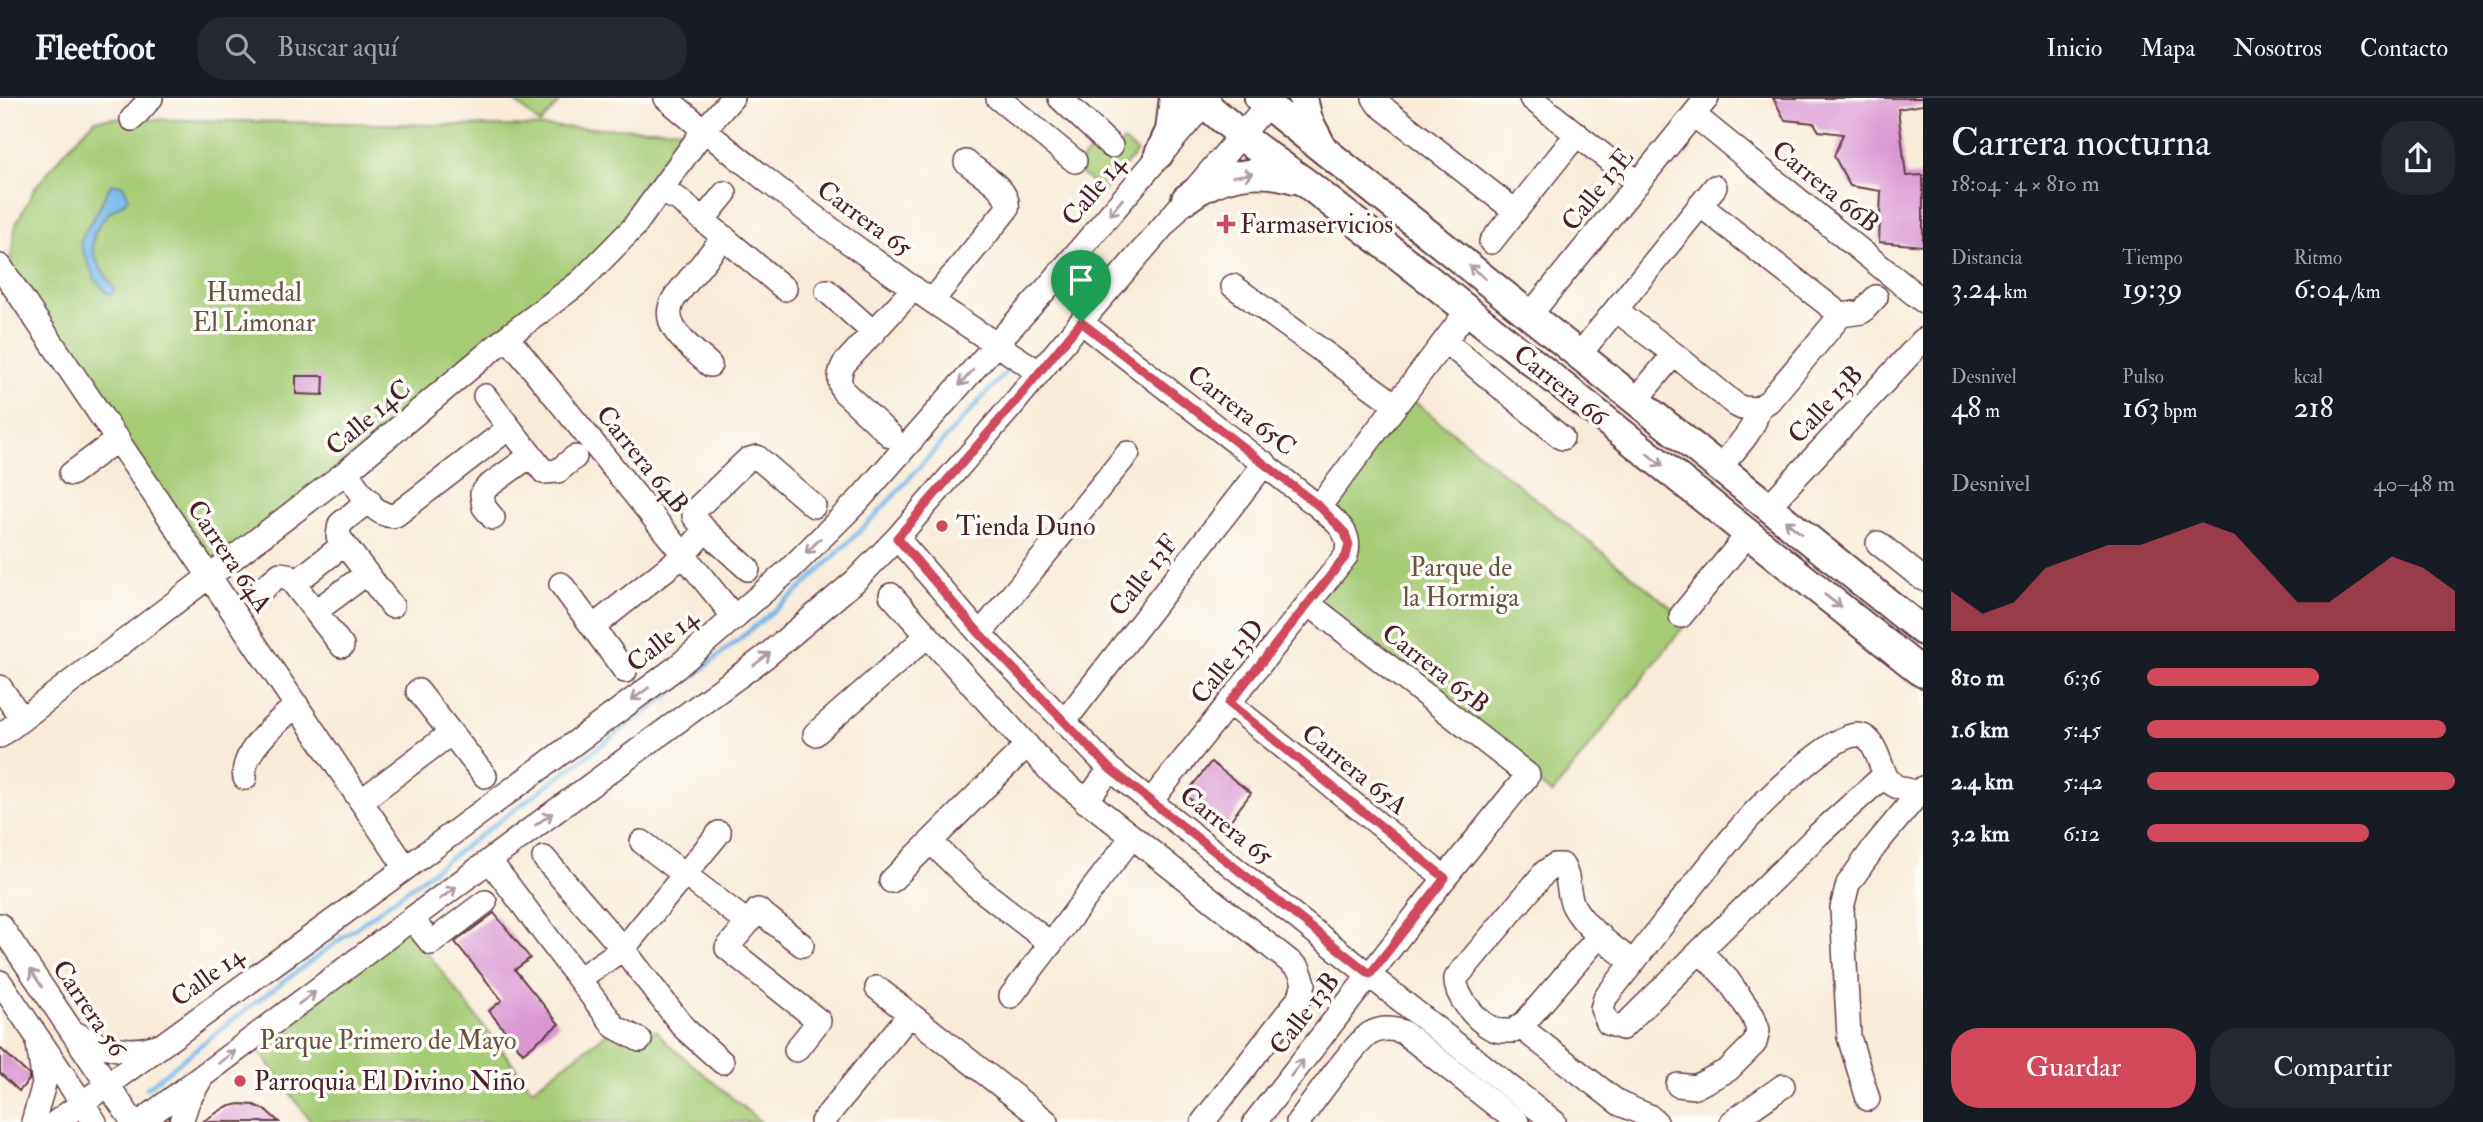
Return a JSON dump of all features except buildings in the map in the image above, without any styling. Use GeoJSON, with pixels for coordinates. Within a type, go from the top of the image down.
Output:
{"type":"FeatureCollection","features":[{"type":"Feature","properties":{"kind":"main road"},"geometry":{"type":"LineString","coordinates":[[1159,154],[1170,131],[1174,98]]}},
{"type":"Feature","properties":{"kind":"main road"},"geometry":{"type":"LineString","coordinates":[[1303,98],[1311,128],[1334,156]]}},
{"type":"Feature","properties":{"kind":"main road","name":"Carrera 66"},"geometry":{"type":"LineString","coordinates":[[1204,100],[1240,135],[1306,183],[1468,310],[1923,673]]}},
{"type":"Feature","properties":{"kind":"main road","name":"Carrera 66"},"geometry":{"type":"LineString","coordinates":[[1267,100],[1923,631]]}},
{"type":"Feature","properties":{"kind":"main road"},"geometry":{"type":"LineString","coordinates":[[1186,199],[1215,182],[1248,173],[1278,175],[1306,183]]}},
{"type":"Feature","properties":{"kind":"main road"},"geometry":{"type":"LineString","coordinates":[[1427,278],[1426,266],[1430,258],[1440,251],[1449,250]]}},
{"type":"Feature","properties":{"kind":"main road"},"geometry":{"type":"LineString","coordinates":[[1613,426],[1636,400]]}},
{"type":"Feature","properties":{"kind":"street"},"geometry":{"type":"LineString","coordinates":[[132,119],[151,98]]}},
{"type":"Feature","properties":{"kind":"street","name":"Carrera 65"},"geometry":{"type":"LineString","coordinates":[[666,98],[808,211],[923,295],[1039,372]]}},
{"type":"Feature","properties":{"kind":"street","name":"Calle 14C"},"geometry":{"type":"LineString","coordinates":[[0,736],[346,472],[507,337],[580,282],[606,258],[661,192],[704,130],[732,98]]}},
{"type":"Feature","properties":{"kind":"street"},"geometry":{"type":"LineString","coordinates":[[998,98],[1074,161]]}},
{"type":"Feature","properties":{"kind":"street"},"geometry":{"type":"LineString","coordinates":[[1060,98],[1111,146]]}},
{"type":"Feature","properties":{"kind":"street"},"geometry":{"type":"LineString","coordinates":[[1374,98],[1378,104],[1515,211]]}},
{"type":"Feature","properties":{"kind":"street"},"geometry":{"type":"LineString","coordinates":[[1531,98],[1638,183]]}},
{"type":"Feature","properties":{"kind":"street","name":"Calle 14"},"geometry":{"type":"LineString","coordinates":[[56,1122],[677,667],[789,570],[859,500],[1048,288],[1204,100]]}},
{"type":"Feature","properties":{"kind":"street"},"geometry":{"type":"LineString","coordinates":[[141,1122],[765,657],[854,582],[897,538],[1010,408],[1267,100]]}},
{"type":"Feature","properties":{"kind":"street","name":"Calle 13E"},"geometry":{"type":"LineString","coordinates":[[1530,315],[1701,106]]}},
{"type":"Feature","properties":{"kind":"street","name":"Carrera 66B"},"geometry":{"type":"LineString","coordinates":[[1701,106],[1923,301]]}},
{"type":"Feature","properties":{"kind":"street"},"geometry":{"type":"LineString","coordinates":[[1491,242],[1577,134]]}},
{"type":"Feature","properties":{"kind":"street"},"geometry":{"type":"LineString","coordinates":[[891,436],[843,391],[840,385],[840,370],[874,333],[923,295],[1007,209],[1009,204],[1004,192],[966,162]]}},
{"type":"Feature","properties":{"kind":"street"},"geometry":{"type":"LineString","coordinates":[[1579,355],[1715,187]]}},
{"type":"Feature","properties":{"kind":"street"},"geometry":{"type":"LineString","coordinates":[[661,192],[678,199],[786,289]]}},
{"type":"Feature","properties":{"kind":"street"},"geometry":{"type":"LineString","coordinates":[[703,220],[725,192]]}},
{"type":"Feature","properties":{"kind":"street"},"geometry":{"type":"LineString","coordinates":[[1700,205],[1841,315]]}},
{"type":"Feature","properties":{"kind":"street"},"geometry":{"type":"LineString","coordinates":[[710,365],[673,328],[668,313],[669,305],[724,237]]}},
{"type":"Feature","properties":{"kind":"street","name":"Carrera 64A"},"geometry":{"type":"LineString","coordinates":[[3,276],[118,439],[406,868]]}},
{"type":"Feature","properties":{"kind":"street"},"geometry":{"type":"LineString","coordinates":[[1233,286],[1396,405]]}},
{"type":"Feature","properties":{"kind":"street"},"geometry":{"type":"LineString","coordinates":[[827,291],[874,333]]}},
{"type":"Feature","properties":{"kind":"street"},"geometry":{"type":"LineString","coordinates":[[1616,310],[1675,354],[1736,405],[1749,410],[1757,409],[1769,401],[1841,315],[1862,312],[1876,297]]}},
{"type":"Feature","properties":{"kind":"street"},"geometry":{"type":"LineString","coordinates":[[1320,507],[1468,310]]}},
{"type":"Feature","properties":{"kind":"street","name":"Carrera 65C"},"geometry":{"type":"LineString","coordinates":[[1081,322],[1320,507],[1345,533],[1349,545],[1346,556]]}},
{"type":"Feature","properties":{"kind":"street","name":"Carrera 64B"},"geometry":{"type":"LineString","coordinates":[[507,337],[735,618]]}},
{"type":"Feature","properties":{"kind":"street"},"geometry":{"type":"LineString","coordinates":[[1445,341],[1562,438]]}},
{"type":"Feature","properties":{"kind":"street","name":"Calle 13B"},"geometry":{"type":"LineString","coordinates":[[1768,506],[1923,341]]}},
{"type":"Feature","properties":{"kind":"street"},"geometry":{"type":"LineString","coordinates":[[1636,400],[1675,354]]}},
{"type":"Feature","properties":{"kind":"street"},"geometry":{"type":"LineString","coordinates":[[485,396],[540,469],[549,473],[558,471],[575,457]]}},
{"type":"Feature","properties":{"kind":"street"},"geometry":{"type":"LineString","coordinates":[[1720,467],[1752,428],[1758,416],[1757,409]]}},
{"type":"Feature","properties":{"kind":"street"},"geometry":{"type":"LineString","coordinates":[[346,472],[383,515],[396,515],[509,428]]}},
{"type":"Feature","properties":{"kind":"street"},"geometry":{"type":"LineString","coordinates":[[71,474],[118,439]]}},
{"type":"Feature","properties":{"kind":"street"},"geometry":{"type":"LineString","coordinates":[[980,634],[1128,453]]}},
{"type":"Feature","properties":{"kind":"street"},"geometry":{"type":"LineString","coordinates":[[494,518],[484,507],[482,494],[487,487],[530,456]]}},
{"type":"Feature","properties":{"kind":"street"},"geometry":{"type":"LineString","coordinates":[[748,569],[705,530],[694,516],[695,510],[747,460],[757,457],[814,506]]}},
{"type":"Feature","properties":{"kind":"street","name":"Calle 13F"},"geometry":{"type":"LineString","coordinates":[[1064,722],[1265,463]]}},
{"type":"Feature","properties":{"kind":"street"},"geometry":{"type":"LineString","coordinates":[[369,500],[340,524],[338,536],[342,545],[392,606]]}},
{"type":"Feature","properties":{"kind":"street"},"geometry":{"type":"LineString","coordinates":[[593,627],[685,554],[705,530]]}},
{"type":"Feature","properties":{"kind":"street"},"geometry":{"type":"LineString","coordinates":[[1681,616],[1748,534]]}},
{"type":"Feature","properties":{"kind":"street","name":"Carrera 65"},"geometry":{"type":"LineString","coordinates":[[897,538],[980,634],[1110,769],[1554,1122]]}},
{"type":"Feature","properties":{"kind":"street"},"geometry":{"type":"LineString","coordinates":[[1878,543],[1923,579]]}},
{"type":"Feature","properties":{"kind":"street"},"geometry":{"type":"LineString","coordinates":[[295,583],[342,545]]}},
{"type":"Feature","properties":{"kind":"street","name":"Calle 13D"},"geometry":{"type":"LineString","coordinates":[[1151,801],[1346,556]]}},
{"type":"Feature","properties":{"kind":"street"},"geometry":{"type":"LineString","coordinates":[[261,590],[282,573],[286,575],[295,583],[342,646]]}},
{"type":"Feature","properties":{"kind":"street"},"geometry":{"type":"LineString","coordinates":[[316,611],[366,574]]}},
{"type":"Feature","properties":{"kind":"street"},"geometry":{"type":"LineString","coordinates":[[561,584],[625,671]]}},
{"type":"Feature","properties":{"kind":"street"},"geometry":{"type":"LineString","coordinates":[[891,596],[1052,773],[1294,964],[1303,976],[1300,997],[1203,1122]]}},
{"type":"Feature","properties":{"kind":"street","name":"Carrera 65B"},"geometry":{"type":"LineString","coordinates":[[1308,604],[1528,775]]}},
{"type":"Feature","properties":{"kind":"street"},"geometry":{"type":"LineString","coordinates":[[815,734],[927,636]]}},
{"type":"Feature","properties":{"kind":"street"},"geometry":{"type":"LineString","coordinates":[[0,687],[22,719]]}},
{"type":"Feature","properties":{"kind":"street"},"geometry":{"type":"LineString","coordinates":[[418,691],[485,776]]}},
{"type":"Feature","properties":{"kind":"street","name":"Carrera 65A"},"geometry":{"type":"LineString","coordinates":[[1229,703],[1445,878]]}},
{"type":"Feature","properties":{"kind":"street"},"geometry":{"type":"LineString","coordinates":[[244,778],[243,769],[250,755],[276,722],[297,705]]}},
{"type":"Feature","properties":{"kind":"street"},"geometry":{"type":"LineString","coordinates":[[361,801],[451,733]]}},
{"type":"Feature","properties":{"kind":"street"},"geometry":{"type":"LineString","coordinates":[[1890,781],[1878,781],[1819,834],[1622,1028],[1608,1023],[1602,1009],[1605,998],[1743,825],[1816,755],[1837,741],[1856,734],[1864,736],[1890,781],[1900,788],[1921,790]]}},
{"type":"Feature","properties":{"kind":"street"},"geometry":{"type":"LineString","coordinates":[[891,881],[1027,745]]}},
{"type":"Feature","properties":{"kind":"street"},"geometry":{"type":"LineString","coordinates":[[1086,802],[1110,769]]}},
{"type":"Feature","properties":{"kind":"street","name":"Calle 13B"},"geometry":{"type":"LineString","coordinates":[[1255,1122],[1528,775]]}},
{"type":"Feature","properties":{"kind":"street"},"geometry":{"type":"LineString","coordinates":[[1868,1099],[1849,1037],[1842,908],[1848,884],[1921,790]]}},
{"type":"Feature","properties":{"kind":"street"},"geometry":{"type":"LineString","coordinates":[[580,978],[623,949],[719,833]]}},
{"type":"Feature","properties":{"kind":"street"},"geometry":{"type":"LineString","coordinates":[[1011,996],[1132,837]]}},
{"type":"Feature","properties":{"kind":"street"},"geometry":{"type":"LineString","coordinates":[[642,842],[748,923]]}},
{"type":"Feature","properties":{"kind":"street"},"geometry":{"type":"LineString","coordinates":[[930,842],[975,885],[1051,944]]}},
{"type":"Feature","properties":{"kind":"street"},"geometry":{"type":"LineString","coordinates":[[544,858],[623,949],[685,1029],[722,1062]]}},
{"type":"Feature","properties":{"kind":"street"},"geometry":{"type":"LineString","coordinates":[[490,861],[615,1027],[640,1040]]}},
{"type":"Feature","properties":{"kind":"street"},"geometry":{"type":"LineString","coordinates":[[1600,935],[1514,1031],[1491,1028],[1460,999],[1455,986],[1456,978],[1545,872],[1555,864],[1562,866],[1567,873],[1568,893],[1574,907],[1590,928],[1600,935],[1633,963]]}},
{"type":"Feature","properties":{"kind":"street"},"geometry":{"type":"LineString","coordinates":[[413,920],[431,943],[485,902]]}},
{"type":"Feature","properties":{"kind":"street"},"geometry":{"type":"LineString","coordinates":[[796,1050],[819,1021],[727,948],[758,910],[802,946]]}},
{"type":"Feature","properties":{"kind":"street","name":"Carrera 56"},"geometry":{"type":"LineString","coordinates":[[0,925],[133,1122]]}},
{"type":"Feature","properties":{"kind":"street"},"geometry":{"type":"LineString","coordinates":[[1678,1085],[1695,1087],[1728,1070],[1755,1043],[1758,1030],[1728,980],[1700,951]]}},
{"type":"Feature","properties":{"kind":"street"},"geometry":{"type":"LineString","coordinates":[[0,982],[95,1122]]}},
{"type":"Feature","properties":{"kind":"street"},"geometry":{"type":"LineString","coordinates":[[877,988],[1047,1122]]}},
{"type":"Feature","properties":{"kind":"street"},"geometry":{"type":"LineString","coordinates":[[833,1118],[910,1014]]}},
{"type":"Feature","properties":{"kind":"street"},"geometry":{"type":"LineString","coordinates":[[1520,1026],[1620,1104],[1649,1116],[1656,1122]]}},
{"type":"Feature","properties":{"kind":"street"},"geometry":{"type":"LineString","coordinates":[[1298,1122],[1364,1038],[1383,1029],[1403,1032],[1517,1122]]}},
{"type":"Feature","properties":{"kind":"street"},"geometry":{"type":"LineString","coordinates":[[71,1031],[113,1049],[138,1050],[160,1045]]}},
{"type":"Feature","properties":{"kind":"street"},"geometry":{"type":"LineString","coordinates":[[33,1122],[44,1084],[36,1034]]}},
{"type":"Feature","properties":{"kind":"street"},"geometry":{"type":"LineString","coordinates":[[181,1122],[188,1101],[203,1075]]}},
{"type":"Feature","properties":{"kind":"street"},"geometry":{"type":"LineString","coordinates":[[1732,1122],[1783,1086]]}},
{"type":"Feature","properties":{"kind":"green space"},"geometry":{"type":"Polygon","coordinates":[[[511,98],[563,98],[540,124],[511,98]]]}},
{"type":"Feature","properties":{"kind":"green space","name":"Humedal El Limonar"},"geometry":{"type":"Polygon","coordinates":[[[114,118],[704,130],[633,228],[210,576],[8,276],[16,224],[35,188],[95,120],[114,118]]]}},
{"type":"Feature","properties":{"kind":"green space"},"geometry":{"type":"Polygon","coordinates":[[[1124,141],[1137,152],[1102,192],[1075,168],[1093,148],[1107,160],[1124,141]]]}},
{"type":"Feature","properties":{"kind":"green space","name":"Parque de la Hormiga"},"geometry":{"type":"Polygon","coordinates":[[[1405,394],[1688,621],[1552,794],[1309,604],[1346,556],[1319,507],[1405,394]]]}},
{"type":"Feature","properties":{"kind":"green space","name":"Parque Primero de Mayo"},"geometry":{"type":"Polygon","coordinates":[[[406,925],[532,1089],[615,1027],[640,1040],[656,1030],[669,1045],[761,1122],[311,1122],[256,1046],[406,925]]]}},
{"type":"Feature","properties":{"kind":"water"},"geometry":{"type":"Polygon","coordinates":[[[112,184],[123,185],[129,198],[107,215],[94,235],[94,253],[115,289],[112,294],[108,294],[96,281],[80,244],[112,184]]]}},
{"type":"Feature","properties":{"kind":"waterway"},"geometry":{"type":"LineString","coordinates":[[147,1088],[236,1017],[689,680],[803,587],[875,516],[1013,364]]}},
{"type":"Feature","properties":{"kind":"place","name":"Farmaservicios"},"geometry":{"type":"Point","coordinates":[1226,224]}},
{"type":"Feature","properties":{"kind":"place","name":"Tienda Duno"},"geometry":{"type":"Point","coordinates":[942,526]}},
{"type":"Feature","properties":{"kind":"place","name":"Parroquia El Divino Niño"},"geometry":{"type":"Point","coordinates":[240,1081]}},
{"type":"Feature","properties":{"kind":"route"},"geometry":{"type":"LineString","coordinates":[[1081,322],[1265,463],[1320,507],[1345,533],[1349,545],[1346,556],[1229,703],[1445,878],[1370,974],[1110,769],[980,634],[897,538],[1081,322]]}}]}
